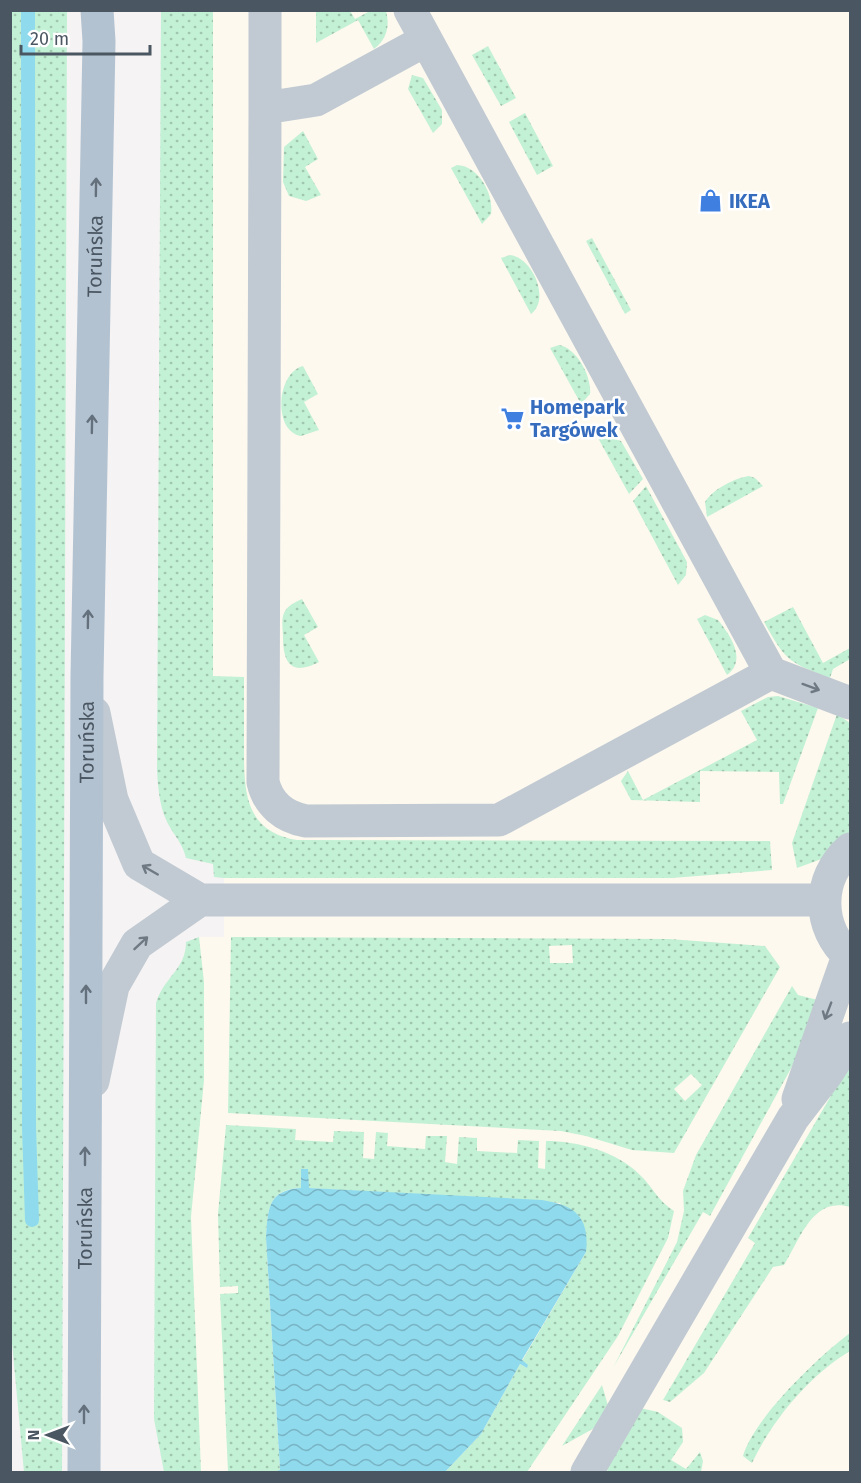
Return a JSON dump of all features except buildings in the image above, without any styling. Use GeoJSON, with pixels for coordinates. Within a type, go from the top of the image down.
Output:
{"type":"FeatureCollection","features":[{"type":"Feature","properties":{"kind":"main road","name":"Toruńska"},"geometry":{"type":"LineString","coordinates":[[84,1473],[87,677],[97,10]]}},
{"type":"Feature","properties":{"kind":"lane"},"geometry":{"type":"LineString","coordinates":[[265,10],[264,782],[271,802],[287,815],[306,821],[499,820],[771,673]]}},
{"type":"Feature","properties":{"kind":"lane"},"geometry":{"type":"LineString","coordinates":[[410,10],[771,673],[850,703]]}},
{"type":"Feature","properties":{"kind":"lane"},"geometry":{"type":"LineString","coordinates":[[265,108],[316,100],[426,40]]}},
{"type":"Feature","properties":{"kind":"lane"},"geometry":{"type":"LineString","coordinates":[[87,677],[112,800],[139,864],[200,900],[824,900]]}},
{"type":"Feature","properties":{"kind":"lane"},"geometry":{"type":"LineString","coordinates":[[793,1118],[818,1036],[849,957],[830,931],[824,900],[831,873],[850,849]]}},
{"type":"Feature","properties":{"kind":"lane"},"geometry":{"type":"LineString","coordinates":[[86,1115],[113,986],[137,944],[200,900]]}},
{"type":"Feature","properties":{"kind":"lane"},"geometry":{"type":"LineString","coordinates":[[587,1473],[793,1118],[826,1075],[850,1038]]}},
{"type":"Feature","properties":{"kind":"shaded area","name":"Homepark Targówek"},"geometry":{"type":"Polygon","coordinates":[[[170,11],[850,11],[850,1472],[170,1472],[164,997],[199,937],[224,937],[224,878],[170,11]]]}},
{"type":"Feature","properties":{"kind":"green space"},"geometry":{"type":"Polygon","coordinates":[[[10,11],[67,11],[62,1472],[24,1472],[10,1321],[10,11]]]}},
{"type":"Feature","properties":{"kind":"green space"},"geometry":{"type":"Polygon","coordinates":[[[161,11],[213,11],[213,676],[244,677],[245,779],[251,807],[257,818],[266,828],[297,840],[770,841],[772,870],[672,878],[224,878],[214,877],[213,864],[186,858],[182,846],[164,815],[157,770],[161,11]]]}},
{"type":"Feature","properties":{"kind":"green space"},"geometry":{"type":"Polygon","coordinates":[[[316,11],[350,11],[355,19],[370,11],[386,11],[388,22],[386,32],[382,41],[374,49],[358,20],[316,43],[316,11]]]}},
{"type":"Feature","properties":{"kind":"green space"},"geometry":{"type":"Polygon","coordinates":[[[488,46],[516,98],[501,106],[472,55],[488,46]]]}},
{"type":"Feature","properties":{"kind":"green space"},"geometry":{"type":"Polygon","coordinates":[[[412,75],[423,78],[442,110],[442,124],[433,133],[408,89],[412,75]]]}},
{"type":"Feature","properties":{"kind":"green space"},"geometry":{"type":"Polygon","coordinates":[[[525,113],[553,166],[537,175],[509,122],[525,113]]]}},
{"type":"Feature","properties":{"kind":"green space"},"geometry":{"type":"Polygon","coordinates":[[[303,131],[318,159],[305,167],[321,195],[306,201],[289,196],[283,182],[284,147],[303,131]]]}},
{"type":"Feature","properties":{"kind":"green space"},"geometry":{"type":"Polygon","coordinates":[[[457,165],[472,170],[487,190],[491,214],[482,224],[451,168],[457,165]]]}},
{"type":"Feature","properties":{"kind":"green space"},"geometry":{"type":"Polygon","coordinates":[[[592,238],[631,310],[625,314],[586,241],[592,238]]]}},
{"type":"Feature","properties":{"kind":"green space"},"geometry":{"type":"Polygon","coordinates":[[[510,255],[518,257],[525,263],[536,280],[539,299],[537,307],[531,314],[501,258],[510,255]]]}},
{"type":"Feature","properties":{"kind":"green space"},"geometry":{"type":"Polygon","coordinates":[[[559,345],[566,347],[577,357],[589,380],[590,394],[581,404],[550,348],[559,345]]]}},
{"type":"Feature","properties":{"kind":"green space"},"geometry":{"type":"Polygon","coordinates":[[[303,366],[318,394],[304,402],[319,430],[301,436],[292,432],[286,424],[281,402],[287,379],[303,366]]]}},
{"type":"Feature","properties":{"kind":"green space"},"geometry":{"type":"Polygon","coordinates":[[[606,436],[621,441],[643,479],[629,494],[598,438],[606,436]]]}},
{"type":"Feature","properties":{"kind":"green space"},"geometry":{"type":"Polygon","coordinates":[[[749,476],[755,478],[763,486],[707,517],[705,502],[713,493],[737,479],[749,476]]]}},
{"type":"Feature","properties":{"kind":"green space"},"geometry":{"type":"Polygon","coordinates":[[[646,486],[687,562],[686,575],[678,585],[633,501],[646,486]]]}},
{"type":"Feature","properties":{"kind":"green space"},"geometry":{"type":"Polygon","coordinates":[[[302,599],[318,627],[304,635],[319,662],[302,668],[291,665],[287,660],[283,646],[282,622],[287,608],[302,599]]]}},
{"type":"Feature","properties":{"kind":"green space"},"geometry":{"type":"Polygon","coordinates":[[[793,607],[823,663],[850,648],[850,659],[833,669],[830,678],[796,664],[790,659],[783,653],[764,622],[793,607]]]}},
{"type":"Feature","properties":{"kind":"green space"},"geometry":{"type":"Polygon","coordinates":[[[705,615],[718,620],[728,633],[735,648],[736,662],[727,675],[697,619],[705,615]]]}},
{"type":"Feature","properties":{"kind":"green space"},"geometry":{"type":"Polygon","coordinates":[[[778,696],[818,708],[783,804],[780,804],[779,772],[700,771],[700,802],[631,800],[621,781],[628,771],[643,800],[757,740],[741,711],[768,697],[778,696]]]}},
{"type":"Feature","properties":{"kind":"green space"},"geometry":{"type":"Polygon","coordinates":[[[837,714],[850,723],[850,835],[827,857],[797,868],[792,843],[837,714]]]}},
{"type":"Feature","properties":{"kind":"green space"},"geometry":{"type":"Polygon","coordinates":[[[199,937],[204,982],[204,1080],[191,1217],[201,1472],[164,1472],[154,1419],[156,1003],[164,986],[179,966],[186,942],[199,937]]]}},
{"type":"Feature","properties":{"kind":"green space"},"geometry":{"type":"Polygon","coordinates":[[[231,937],[669,939],[765,946],[780,967],[674,1153],[632,1150],[561,1131],[228,1113],[231,937]],[[572,945],[549,946],[550,963],[573,963],[572,945]],[[691,1074],[674,1089],[685,1101],[702,1085],[691,1074]]]}},
{"type":"Feature","properties":{"kind":"green space"},"geometry":{"type":"Polygon","coordinates":[[[792,986],[798,995],[818,1000],[795,1061],[710,1216],[703,1212],[613,1368],[677,1242],[684,1211],[683,1191],[696,1155],[792,986]]]}},
{"type":"Feature","properties":{"kind":"green space"},"geometry":{"type":"Polygon","coordinates":[[[850,1063],[850,1207],[837,1205],[826,1208],[809,1222],[784,1265],[773,1267],[704,1373],[670,1402],[663,1400],[755,1243],[748,1238],[850,1063]]]}},
{"type":"Feature","properties":{"kind":"green space"},"geometry":{"type":"Polygon","coordinates":[[[226,1125],[296,1129],[295,1140],[333,1142],[334,1131],[364,1132],[363,1158],[374,1159],[376,1132],[388,1133],[387,1146],[425,1149],[426,1136],[447,1136],[445,1162],[457,1164],[459,1137],[477,1138],[477,1151],[517,1153],[518,1140],[539,1141],[538,1168],[545,1169],[546,1141],[583,1145],[608,1153],[630,1166],[674,1211],[668,1238],[618,1336],[527,1472],[445,1472],[481,1434],[520,1364],[527,1368],[522,1361],[586,1252],[560,1203],[308,1188],[308,1170],[301,1188],[281,1192],[271,1203],[266,1238],[280,1471],[228,1472],[220,1294],[238,1293],[238,1286],[220,1287],[218,1214],[226,1125]]]}},
{"type":"Feature","properties":{"kind":"green space"},"geometry":{"type":"Polygon","coordinates":[[[850,1333],[850,1351],[820,1373],[794,1400],[770,1430],[752,1463],[743,1456],[749,1441],[774,1406],[805,1372],[850,1333]]]}},
{"type":"Feature","properties":{"kind":"green space"},"geometry":{"type":"Polygon","coordinates":[[[602,1385],[609,1409],[607,1421],[562,1446],[602,1385]]]}},
{"type":"Feature","properties":{"kind":"green space"},"geometry":{"type":"Polygon","coordinates":[[[640,1408],[658,1412],[682,1428],[683,1442],[671,1460],[686,1469],[700,1452],[703,1461],[701,1472],[611,1472],[597,1466],[640,1408]]]}},
{"type":"Feature","properties":{"kind":"water"},"geometry":{"type":"Polygon","coordinates":[[[301,1169],[308,1169],[309,1188],[542,1200],[571,1209],[582,1221],[587,1240],[586,1252],[522,1360],[528,1365],[527,1368],[520,1364],[481,1434],[445,1472],[274,1472],[280,1470],[266,1238],[272,1203],[281,1193],[301,1188],[301,1169]]]}},
{"type":"Feature","properties":{"kind":"waterway"},"geometry":{"type":"LineString","coordinates":[[28,10],[29,1127],[32,1220]]}},
{"type":"Feature","properties":{"kind":"place","name":"IKEA"},"geometry":{"type":"Point","coordinates":[711,201]}},
{"type":"Feature","properties":{"kind":"place","name":"Homepark Targówek"},"geometry":{"type":"Point","coordinates":[512,419]}}]}
